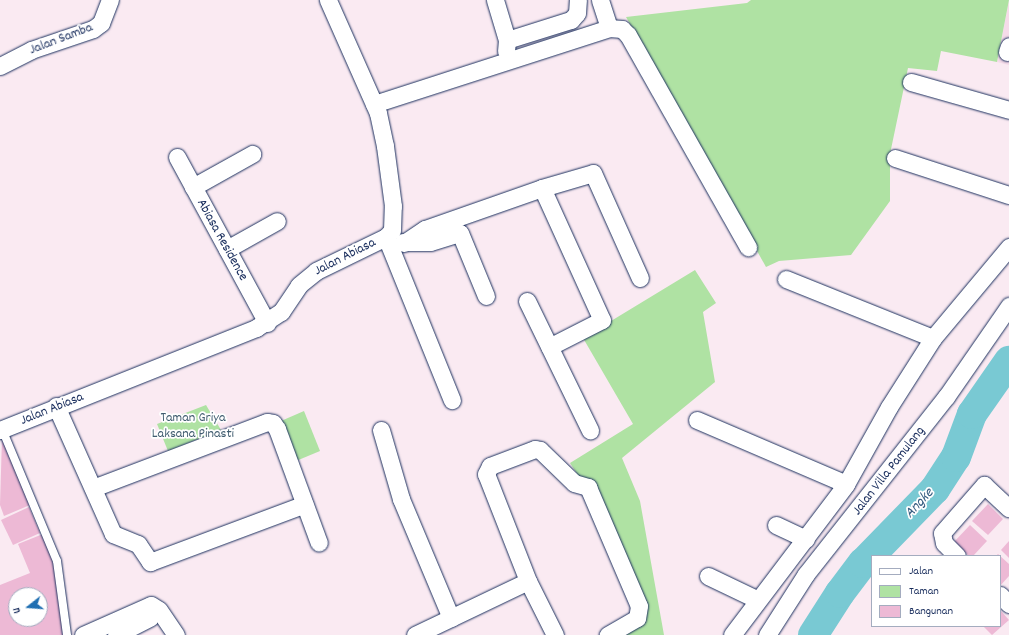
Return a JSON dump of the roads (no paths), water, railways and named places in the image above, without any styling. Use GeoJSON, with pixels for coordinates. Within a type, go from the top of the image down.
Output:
{"type":"FeatureCollection","features":[{"type":"Feature","properties":{"kind":"street","name":"Jalan Abiasa"},"geometry":{"type":"LineString","coordinates":[[1,430],[56,406],[180,360],[266,323],[281,312],[307,277],[386,237],[393,227],[386,146],[374,104],[328,0]]}},
{"type":"Feature","properties":{"kind":"street"},"geometry":{"type":"LineString","coordinates":[[495,0],[507,40],[506,56],[500,63]]}},
{"type":"Feature","properties":{"kind":"street"},"geometry":{"type":"LineString","coordinates":[[507,40],[571,20],[577,13],[578,0]]}},
{"type":"Feature","properties":{"kind":"street"},"geometry":{"type":"LineString","coordinates":[[600,0],[609,28]]}},
{"type":"Feature","properties":{"kind":"street","name":"Jalan Samba"},"geometry":{"type":"LineString","coordinates":[[0,66],[31,50],[93,29],[101,23],[106,4]]}},
{"type":"Feature","properties":{"kind":"street"},"geometry":{"type":"LineString","coordinates":[[374,104],[609,28],[622,29],[628,35],[748,246]]}},
{"type":"Feature","properties":{"kind":"street"},"geometry":{"type":"LineString","coordinates":[[911,82],[1009,110]]}},
{"type":"Feature","properties":{"kind":"street"},"geometry":{"type":"LineString","coordinates":[[193,187],[252,154]]}},
{"type":"Feature","properties":{"kind":"street","name":"Abiasa Residence"},"geometry":{"type":"LineString","coordinates":[[178,157],[266,323]]}},
{"type":"Feature","properties":{"kind":"street"},"geometry":{"type":"LineString","coordinates":[[895,158],[1009,195]]}},
{"type":"Feature","properties":{"kind":"street"},"geometry":{"type":"LineString","coordinates":[[404,242],[425,229],[542,188],[593,172],[640,278]]}},
{"type":"Feature","properties":{"kind":"street"},"geometry":{"type":"LineString","coordinates":[[542,188],[602,320],[549,347]]}},
{"type":"Feature","properties":{"kind":"street"},"geometry":{"type":"LineString","coordinates":[[227,249],[277,221]]}},
{"type":"Feature","properties":{"kind":"street"},"geometry":{"type":"LineString","coordinates":[[386,237],[404,242],[430,242],[460,233],[486,296]]}},
{"type":"Feature","properties":{"kind":"street"},"geometry":{"type":"LineString","coordinates":[[386,237],[452,400]]}},
{"type":"Feature","properties":{"kind":"street"},"geometry":{"type":"LineString","coordinates":[[732,635],[806,539],[846,484],[889,408],[933,338],[1009,247]]}},
{"type":"Feature","properties":{"kind":"street"},"geometry":{"type":"LineString","coordinates":[[786,279],[933,338]]}},
{"type":"Feature","properties":{"kind":"street"},"geometry":{"type":"LineString","coordinates":[[527,301],[590,430]]}},
{"type":"Feature","properties":{"kind":"street","name":"Jalan Villa Pamulang"},"geometry":{"type":"LineString","coordinates":[[767,635],[806,574],[946,397],[1009,306]]}},
{"type":"Feature","properties":{"kind":"street"},"geometry":{"type":"LineString","coordinates":[[56,406],[113,534],[138,544],[150,562],[305,504]]}},
{"type":"Feature","properties":{"kind":"street"},"geometry":{"type":"LineString","coordinates":[[697,420],[846,484]]}},
{"type":"Feature","properties":{"kind":"street"},"geometry":{"type":"LineString","coordinates":[[93,488],[266,422],[273,423],[277,428],[319,543]]}},
{"type":"Feature","properties":{"kind":"street"},"geometry":{"type":"LineString","coordinates":[[381,430],[401,499],[451,618]]}},
{"type":"Feature","properties":{"kind":"street"},"geometry":{"type":"LineString","coordinates":[[555,635],[528,581],[486,474],[490,466],[535,449],[540,450],[574,483],[588,488],[639,606],[637,618],[608,635]]}},
{"type":"Feature","properties":{"kind":"street"},"geometry":{"type":"LineString","coordinates":[[956,555],[944,543],[942,533],[984,485],[1009,508]]}},
{"type":"Feature","properties":{"kind":"street"},"geometry":{"type":"LineString","coordinates":[[776,525],[806,539]]}},
{"type":"Feature","properties":{"kind":"street"},"geometry":{"type":"LineString","coordinates":[[708,576],[758,600]]}},
{"type":"Feature","properties":{"kind":"street"},"geometry":{"type":"LineString","coordinates":[[415,635],[528,581]]}},
{"type":"Feature","properties":{"kind":"street"},"geometry":{"type":"LineString","coordinates":[[1001,597],[1009,604]]}},
{"type":"Feature","properties":{"kind":"street"},"geometry":{"type":"LineString","coordinates":[[83,635],[151,605],[159,610],[176,635]]}},
{"type":"Feature","properties":{"kind":"street"},"geometry":{"type":"LineString","coordinates":[[116,635],[150,618]]}},
{"type":"Feature","properties":{"kind":"lane"},"geometry":{"type":"LineString","coordinates":[[1,430],[57,561],[67,635]]}},
{"type":"Feature","properties":{"kind":"waterway","name":"Angke"},"geometry":{"type":"LineString","coordinates":[[813,635],[840,593],[863,563],[935,489],[956,457],[972,414],[1009,361]]}},
{"type":"Feature","properties":{"kind":"park label","name":"Taman Griya Laksana Pinasti"},"geometry":{"type":"Point","coordinates":[193,426]}}]}
